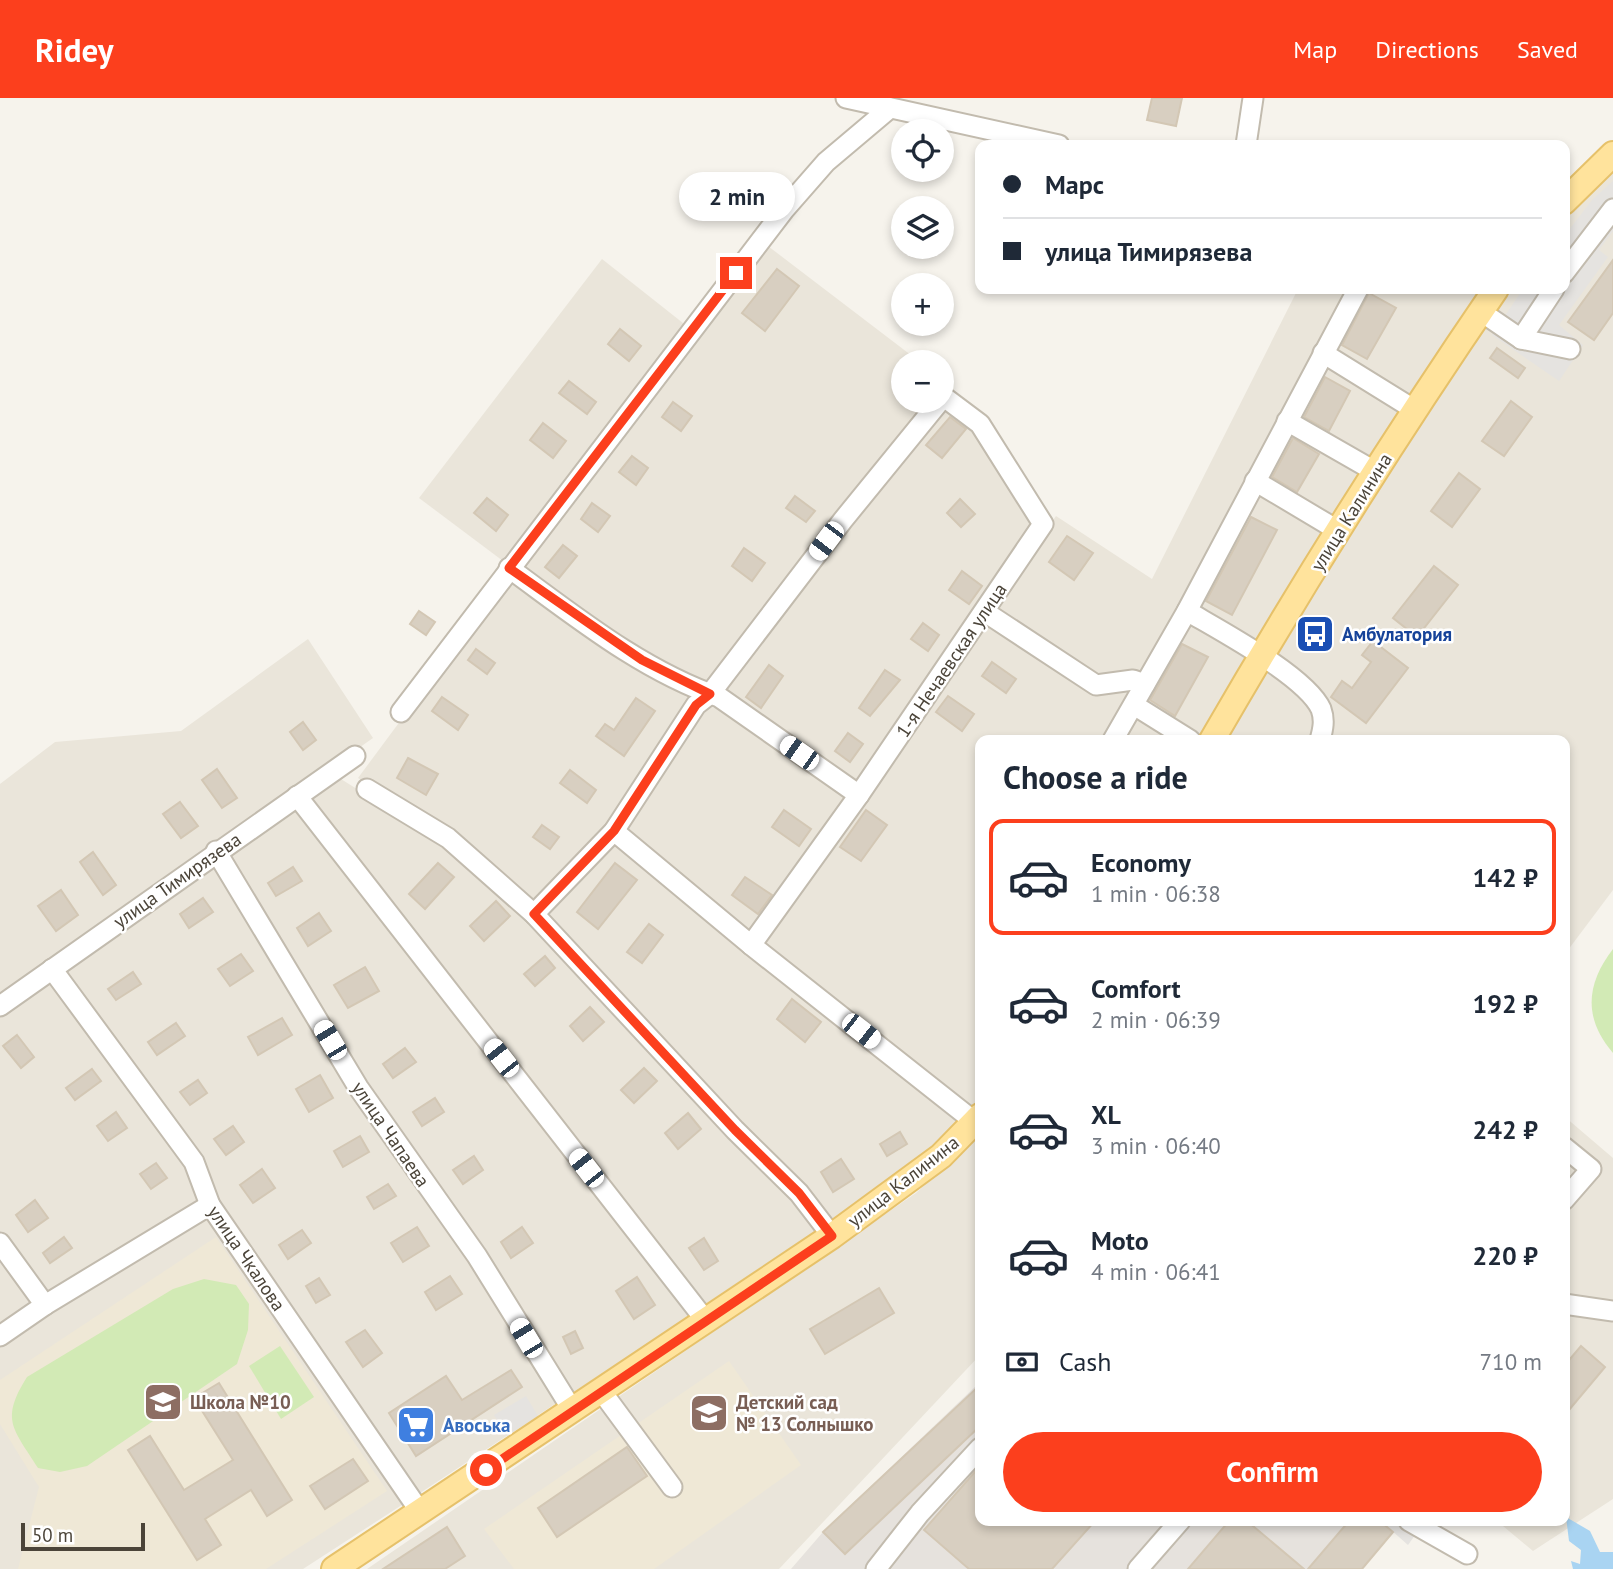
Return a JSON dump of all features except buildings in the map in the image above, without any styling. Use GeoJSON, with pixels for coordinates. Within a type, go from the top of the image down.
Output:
{"type":"FeatureCollection","features":[{"type":"Feature","properties":{"kind":"main road"},"geometry":{"type":"LineString","coordinates":[[1570,196],[1613,154]]}},
{"type":"Feature","properties":{"kind":"main road","name":"улица Калинина"},"geometry":{"type":"LineString","coordinates":[[1215,735],[1261,656],[1415,410],[1493,294]]}},
{"type":"Feature","properties":{"kind":"main road","name":"улица Калинина"},"geometry":{"type":"LineString","coordinates":[[334,1569],[832,1236],[941,1156],[975,1121]]}},
{"type":"Feature","properties":{"kind":"street"},"geometry":{"type":"LineString","coordinates":[[846,98],[1036,140]]}},
{"type":"Feature","properties":{"kind":"street"},"geometry":{"type":"LineString","coordinates":[[1247,140],[1253,98]]}},
{"type":"Feature","properties":{"kind":"street"},"geometry":{"type":"LineString","coordinates":[[401,712],[784,210],[826,162],[890,108]]}},
{"type":"Feature","properties":{"kind":"street"},"geometry":{"type":"LineString","coordinates":[[1570,265],[1613,209]]}},
{"type":"Feature","properties":{"kind":"street"},"geometry":{"type":"LineString","coordinates":[[1116,735],[1187,611],[1355,294]]}},
{"type":"Feature","properties":{"kind":"street"},"geometry":{"type":"LineString","coordinates":[[1521,340],[1551,294]]}},
{"type":"Feature","properties":{"kind":"street"},"geometry":{"type":"LineString","coordinates":[[1480,312],[1521,340],[1570,349]]}},
{"type":"Feature","properties":{"kind":"street"},"geometry":{"type":"LineString","coordinates":[[1323,353],[1415,410]]}},
{"type":"Feature","properties":{"kind":"street","name":"1-я Нечаевская улица"},"geometry":{"type":"LineString","coordinates":[[751,945],[859,795],[1043,524],[980,424],[954,407]]}},
{"type":"Feature","properties":{"kind":"street"},"geometry":{"type":"LineString","coordinates":[[534,914],[614,831],[696,705],[710,694],[843,520],[931,413]]}},
{"type":"Feature","properties":{"kind":"street"},"geometry":{"type":"LineString","coordinates":[[1287,421],[1376,472]]}},
{"type":"Feature","properties":{"kind":"street"},"geometry":{"type":"LineString","coordinates":[[1255,481],[1339,531]]}},
{"type":"Feature","properties":{"kind":"street"},"geometry":{"type":"LineString","coordinates":[[509,568],[642,660],[710,694],[859,795]]}},
{"type":"Feature","properties":{"kind":"street"},"geometry":{"type":"LineString","coordinates":[[1187,611],[1261,656],[1311,694],[1321,710],[1325,726],[1322,735]]}},
{"type":"Feature","properties":{"kind":"street"},"geometry":{"type":"LineString","coordinates":[[985,612],[1096,685],[1133,680],[1146,684]]}},
{"type":"Feature","properties":{"kind":"street"},"geometry":{"type":"LineString","coordinates":[[1133,705],[1182,735]]}},
{"type":"Feature","properties":{"kind":"street","name":"улица Тимирязева"},"geometry":{"type":"LineString","coordinates":[[0,1006],[216,851],[355,756]]}},
{"type":"Feature","properties":{"kind":"street"},"geometry":{"type":"LineString","coordinates":[[367,789],[448,838],[534,914],[735,1130],[799,1193],[832,1236]]}},
{"type":"Feature","properties":{"kind":"street"},"geometry":{"type":"LineString","coordinates":[[297,796],[706,1321]]}},
{"type":"Feature","properties":{"kind":"street"},"geometry":{"type":"LineString","coordinates":[[614,831],[751,945],[975,1117]]}},
{"type":"Feature","properties":{"kind":"street","name":"улица Чапаева"},"geometry":{"type":"LineString","coordinates":[[216,851],[358,1087],[477,1256],[573,1411]]}},
{"type":"Feature","properties":{"kind":"street","name":"улица Чкалова"},"geometry":{"type":"LineString","coordinates":[[52,969],[194,1162],[210,1205],[421,1513]]}},
{"type":"Feature","properties":{"kind":"street"},"geometry":{"type":"LineString","coordinates":[[1570,1152],[1591,1169],[1570,1193]]}},
{"type":"Feature","properties":{"kind":"street"},"geometry":{"type":"LineString","coordinates":[[0,1336],[45,1305],[210,1205]]}},
{"type":"Feature","properties":{"kind":"street"},"geometry":{"type":"LineString","coordinates":[[0,1243],[45,1305]]}},
{"type":"Feature","properties":{"kind":"street"},"geometry":{"type":"LineString","coordinates":[[1570,1305],[1613,1311]]}},
{"type":"Feature","properties":{"kind":"street"},"geometry":{"type":"LineString","coordinates":[[601,1392],[672,1487]]}},
{"type":"Feature","properties":{"kind":"street"},"geometry":{"type":"LineString","coordinates":[[876,1569],[920,1513],[975,1453]]}},
{"type":"Feature","properties":{"kind":"street"},"geometry":{"type":"LineString","coordinates":[[1138,1569],[1176,1526]]}},
{"type":"Feature","properties":{"kind":"street"},"geometry":{"type":"LineString","coordinates":[[1418,1526],[1467,1554]]}},
{"type":"Feature","properties":{"kind":"shaded area"},"geometry":{"type":"Polygon","coordinates":[[[1613,165],[1613,890],[1570,947],[1570,735],[1230,735],[1422,414],[1501,294],[1570,294],[1570,210],[1613,165]]]}},
{"type":"Feature","properties":{"kind":"shaded area"},"geometry":{"type":"Polygon","coordinates":[[[1613,181],[1613,231],[1599,250],[1608,257],[1559,325],[1583,345],[1559,381],[1492,335],[1520,294],[1570,294],[1570,229],[1592,200],[1613,181]]]}},
{"type":"Feature","properties":{"kind":"shaded area"},"geometry":{"type":"Polygon","coordinates":[[[764,243],[904,350],[891,350],[891,413],[925,413],[705,691],[514,568],[764,243]]]}},
{"type":"Feature","properties":{"kind":"shaded area"},"geometry":{"type":"Polygon","coordinates":[[[602,259],[688,327],[507,564],[419,498],[602,259]]]}},
{"type":"Feature","properties":{"kind":"shaded area"},"geometry":{"type":"Polygon","coordinates":[[[1295,294],[1481,294],[1204,735],[975,735],[975,1106],[971,1111],[757,944],[1056,516],[1152,579],[1295,294]]]}},
{"type":"Feature","properties":{"kind":"shaded area"},"geometry":{"type":"Polygon","coordinates":[[[954,409],[972,423],[1036,526],[859,788],[721,691],[936,413],[954,413],[954,409]]]}},
{"type":"Feature","properties":{"kind":"shaded area"},"geometry":{"type":"Polygon","coordinates":[[[510,573],[698,695],[612,829],[537,906],[452,833],[358,778],[510,573]]]}},
{"type":"Feature","properties":{"kind":"shaded area"},"geometry":{"type":"Polygon","coordinates":[[[308,639],[373,738],[0,1000],[0,784],[55,742],[181,731],[308,639]]]}},
{"type":"Feature","properties":{"kind":"shaded area"},"geometry":{"type":"Polygon","coordinates":[[[711,699],[853,796],[751,938],[619,830],[711,699]]]}},
{"type":"Feature","properties":{"kind":"shaded area"},"geometry":{"type":"Polygon","coordinates":[[[336,776],[444,843],[529,919],[820,1228],[701,1307],[304,798],[336,776]]]}},
{"type":"Feature","properties":{"kind":"shaded area"},"geometry":{"type":"Polygon","coordinates":[[[296,804],[694,1313],[569,1395],[429,1184],[223,854],[296,804]]]}},
{"type":"Feature","properties":{"kind":"shaded area"},"geometry":{"type":"Polygon","coordinates":[[[614,836],[962,1119],[932,1149],[828,1223],[539,913],[614,836]]]}},
{"type":"Feature","properties":{"kind":"shaded area"},"geometry":{"type":"Polygon","coordinates":[[[216,859],[474,1258],[558,1402],[414,1497],[59,971],[216,859]]]}},
{"type":"Feature","properties":{"kind":"shaded area"},"geometry":{"type":"Polygon","coordinates":[[[52,977],[190,1164],[408,1501],[303,1569],[0,1569],[0,1015],[52,977]]]}},
{"type":"Feature","properties":{"kind":"shaded area"},"geometry":{"type":"Polygon","coordinates":[[[1570,1121],[1613,1158],[1613,1499],[1533,1551],[1503,1526],[1570,1526],[1570,1121]]]}},
{"type":"Feature","properties":{"kind":"shaded area"},"geometry":{"type":"Polygon","coordinates":[[[975,1139],[975,1360],[779,1569],[367,1569],[916,1193],[975,1139]]]}},
{"type":"Feature","properties":{"kind":"shaded area","name":"Школа №10"},"geometry":{"type":"Polygon","coordinates":[[[216,1237],[387,1491],[266,1569],[18,1569],[39,1487],[0,1424],[0,1380],[216,1237]]]}},
{"type":"Feature","properties":{"kind":"shaded area","name":"Детский сад № 13 Солнышко"},"geometry":{"type":"Polygon","coordinates":[[[729,1361],[801,1465],[654,1569],[514,1569],[484,1529],[729,1361]]]}},
{"type":"Feature","properties":{"kind":"shaded area"},"geometry":{"type":"Polygon","coordinates":[[[975,1387],[975,1526],[1386,1526],[1393,1532],[1362,1569],[791,1569],[823,1532],[975,1387]]]}},
{"type":"Feature","properties":{"kind":"shaded area"},"geometry":{"type":"Polygon","coordinates":[[[526,1396],[538,1416],[507,1436],[494,1415],[526,1396]]]}},
{"type":"Feature","properties":{"kind":"shaded area"},"geometry":{"type":"Polygon","coordinates":[[[1387,1526],[1421,1526],[1408,1545],[1387,1526]]]}},
{"type":"Feature","properties":{"kind":"green space"},"geometry":{"type":"Polygon","coordinates":[[[1613,949],[1613,1053],[1597,1027],[1592,1001],[1597,975],[1613,949]]]}},
{"type":"Feature","properties":{"kind":"green space"},"geometry":{"type":"Polygon","coordinates":[[[204,1279],[236,1285],[249,1304],[248,1330],[237,1364],[87,1466],[60,1472],[38,1468],[13,1424],[14,1404],[27,1377],[173,1289],[204,1279]]]}},
{"type":"Feature","properties":{"kind":"green space"},"geometry":{"type":"Polygon","coordinates":[[[280,1346],[314,1397],[281,1419],[249,1366],[280,1346]]]}},
{"type":"Feature","properties":{"kind":"water"},"geometry":{"type":"Polygon","coordinates":[[[1570,1519],[1590,1531],[1600,1552],[1613,1552],[1613,1569],[1573,1569],[1571,1561],[1580,1564],[1581,1550],[1569,1541],[1567,1526],[1570,1526],[1570,1519]]]}},
{"type":"Feature","properties":{"kind":"place","name":"Амбулатория"},"geometry":{"type":"Point","coordinates":[1315,634]}},
{"type":"Feature","properties":{"kind":"place","name":"Школа №10"},"geometry":{"type":"Point","coordinates":[163,1402]}},
{"type":"Feature","properties":{"kind":"place","name":"Детский сад № 13 Солнышко"},"geometry":{"type":"Point","coordinates":[709,1413]}},
{"type":"Feature","properties":{"kind":"place","name":"Авоська"},"geometry":{"type":"Point","coordinates":[416,1425]}},
{"type":"Feature","properties":{"kind":"route"},"geometry":{"type":"LineString","coordinates":[[486,1470],[832,1236],[799,1193],[735,1130],[534,914],[614,831],[696,705],[710,694],[699,691],[642,660],[600,634],[509,568],[736,273]]}}]}
